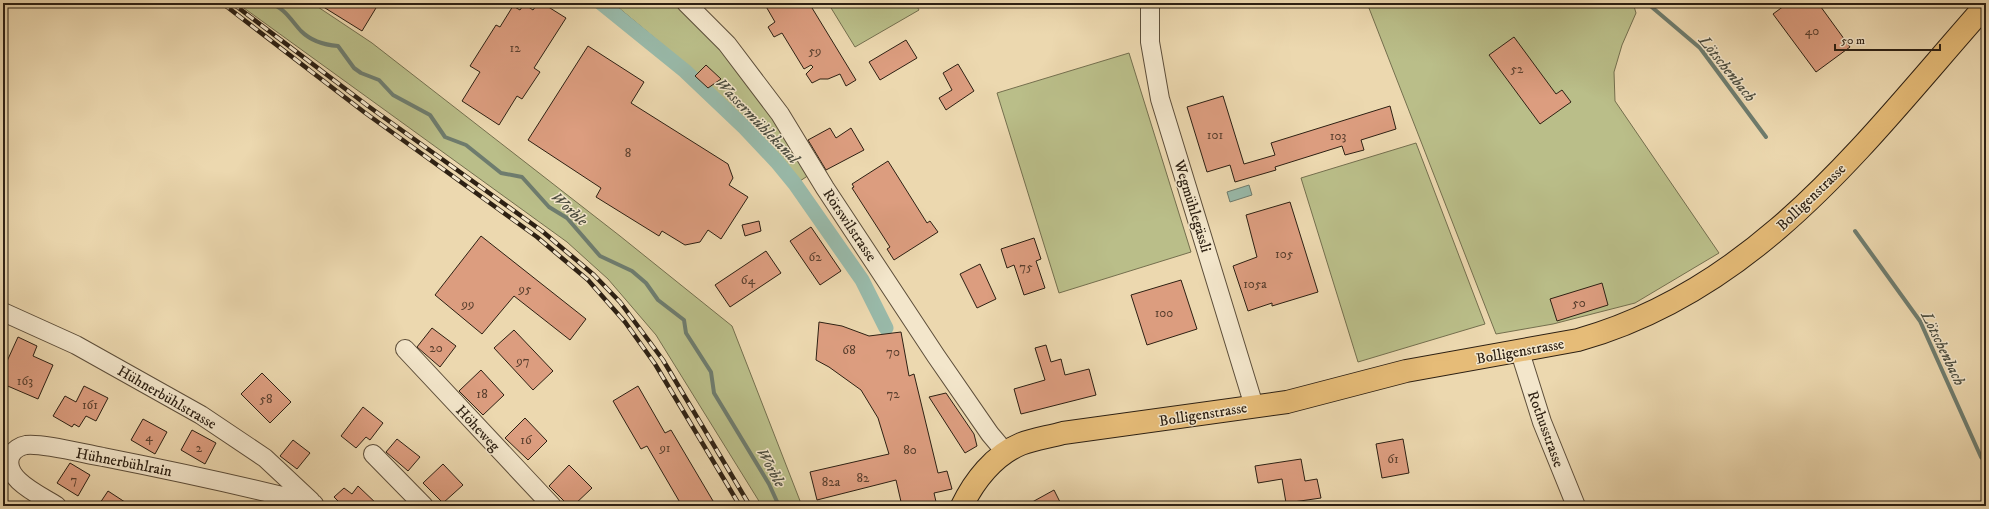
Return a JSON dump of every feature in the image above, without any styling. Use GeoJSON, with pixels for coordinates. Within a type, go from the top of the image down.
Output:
{"type":"FeatureCollection","features":[{"type":"Feature","properties":{"kind":"main road","name":"Bolligenstrasse"},"geometry":{"type":"LineString","coordinates":[[962,506],[968,493],[993,462],[1020,445],[1063,433],[1287,402],[1406,371],[1520,352],[1578,340],[1601,334],[1628,323],[1707,283],[1740,260],[1787,223],[1831,181],[1986,5]]}},
{"type":"Feature","properties":{"kind":"street","name":"Rörswilstrasse"},"geometry":{"type":"LineString","coordinates":[[686,3],[727,44],[780,114],[825,188],[990,434],[1006,453]]}},
{"type":"Feature","properties":{"kind":"street","name":"Wegmühlegässli"},"geometry":{"type":"LineString","coordinates":[[1150,3],[1150,42],[1160,99],[1254,406]]}},
{"type":"Feature","properties":{"kind":"street","name":"Hühnerbühlstrasse"},"geometry":{"type":"LineString","coordinates":[[3,312],[76,345],[201,415],[265,458],[315,505]]}},
{"type":"Feature","properties":{"kind":"street","name":"Höheweg"},"geometry":{"type":"LineString","coordinates":[[405,349],[552,506]]}},
{"type":"Feature","properties":{"kind":"street","name":"Rothusstrasse"},"geometry":{"type":"LineString","coordinates":[[1520,352],[1542,422],[1576,506]]}},
{"type":"Feature","properties":{"kind":"street","name":"Hühnerbühlrain"},"geometry":{"type":"LineString","coordinates":[[57,506],[28,488],[11,473],[9,461],[17,448],[31,445],[71,451],[174,471],[315,505]]}},
{"type":"Feature","properties":{"kind":"street"},"geometry":{"type":"LineString","coordinates":[[373,454],[424,506]]}},
{"type":"Feature","properties":{"kind":"green space"},"geometry":{"type":"Polygon","coordinates":[[[237,3],[312,3],[372,43],[620,236],[732,326],[802,506],[762,506],[656,335],[608,279],[567,242],[237,3]]]}},
{"type":"Feature","properties":{"kind":"green space"},"geometry":{"type":"Polygon","coordinates":[[[613,3],[686,3],[815,171],[800,181],[748,123],[688,66],[613,3]]]}},
{"type":"Feature","properties":{"kind":"green space"},"geometry":{"type":"Polygon","coordinates":[[[828,3],[915,3],[919,10],[855,47],[828,3]]]}},
{"type":"Feature","properties":{"kind":"green space"},"geometry":{"type":"Polygon","coordinates":[[[1367,3],[1633,3],[1636,13],[1622,45],[1614,72],[1615,101],[1719,253],[1635,303],[1553,324],[1496,334],[1367,3]]]}},
{"type":"Feature","properties":{"kind":"green space"},"geometry":{"type":"Polygon","coordinates":[[[1129,53],[1191,252],[1059,293],[997,93],[1129,53]]]}},
{"type":"Feature","properties":{"kind":"green space"},"geometry":{"type":"Polygon","coordinates":[[[1416,143],[1485,324],[1358,362],[1301,178],[1416,143]]]}},
{"type":"Feature","properties":{"kind":"shaded area"},"geometry":{"type":"Polygon","coordinates":[[[1249,185],[1252,195],[1230,202],[1227,192],[1249,185]]]}},
{"type":"Feature","properties":{"kind":"building"},"geometry":{"type":"Polygon","coordinates":[[[317,3],[379,3],[362,31],[317,3]]]}},
{"type":"Feature","properties":{"kind":"building"},"geometry":{"type":"Polygon","coordinates":[[[538,3],[542,3],[566,18],[534,68],[540,72],[522,99],[517,96],[499,125],[462,101],[480,72],[470,66],[496,25],[500,27],[513,6],[520,10],[524,4],[533,10],[538,3]]]}},
{"type":"Feature","properties":{"kind":"building"},"geometry":{"type":"Polygon","coordinates":[[[764,3],[809,3],[856,80],[846,86],[840,74],[828,79],[820,79],[812,83],[806,74],[813,67],[811,65],[804,69],[782,33],[774,37],[768,27],[775,22],[764,3]]]}},
{"type":"Feature","properties":{"kind":"building"},"geometry":{"type":"Polygon","coordinates":[[[1788,3],[1818,3],[1850,47],[1816,72],[1773,14],[1788,3]]]}},
{"type":"Feature","properties":{"kind":"building"},"geometry":{"type":"Polygon","coordinates":[[[1514,37],[1556,94],[1562,90],[1571,102],[1540,124],[1489,55],[1514,37]]]}},
{"type":"Feature","properties":{"kind":"building"},"geometry":{"type":"Polygon","coordinates":[[[906,40],[917,58],[880,80],[869,62],[906,40]]]}},
{"type":"Feature","properties":{"kind":"building"},"geometry":{"type":"Polygon","coordinates":[[[588,46],[644,82],[631,103],[728,164],[733,178],[729,185],[748,197],[721,239],[708,230],[700,242],[685,245],[662,231],[659,236],[596,197],[601,188],[528,140],[588,46]]]}},
{"type":"Feature","properties":{"kind":"building"},"geometry":{"type":"Polygon","coordinates":[[[958,64],[974,91],[946,110],[939,98],[952,90],[943,73],[958,64]]]}},
{"type":"Feature","properties":{"kind":"building"},"geometry":{"type":"Polygon","coordinates":[[[706,65],[721,79],[708,88],[695,76],[706,65]]]}},
{"type":"Feature","properties":{"kind":"building"},"geometry":{"type":"Polygon","coordinates":[[[1223,96],[1244,164],[1275,155],[1271,143],[1390,106],[1396,129],[1361,140],[1364,150],[1345,155],[1342,146],[1275,167],[1276,170],[1235,182],[1230,165],[1207,172],[1187,107],[1223,96]]]}},
{"type":"Feature","properties":{"kind":"building"},"geometry":{"type":"Polygon","coordinates":[[[830,128],[836,138],[851,128],[864,150],[826,170],[808,140],[830,128]]]}},
{"type":"Feature","properties":{"kind":"building"},"geometry":{"type":"Polygon","coordinates":[[[888,161],[927,223],[930,221],[938,232],[894,260],[887,249],[890,247],[852,188],[854,187],[852,184],[888,161]]]}},
{"type":"Feature","properties":{"kind":"building"},"geometry":{"type":"Polygon","coordinates":[[[1290,202],[1318,292],[1272,306],[1272,303],[1248,311],[1233,266],[1257,257],[1246,215],[1290,202]]]}},
{"type":"Feature","properties":{"kind":"building"},"geometry":{"type":"Polygon","coordinates":[[[759,221],[761,231],[745,236],[742,225],[759,221]]]}},
{"type":"Feature","properties":{"kind":"building"},"geometry":{"type":"Polygon","coordinates":[[[811,227],[841,271],[820,285],[790,241],[811,227]]]}},
{"type":"Feature","properties":{"kind":"building"},"geometry":{"type":"Polygon","coordinates":[[[481,236],[586,319],[570,340],[514,296],[482,334],[435,295],[481,236]]]}},
{"type":"Feature","properties":{"kind":"building"},"geometry":{"type":"Polygon","coordinates":[[[1034,238],[1041,259],[1036,261],[1045,288],[1024,295],[1014,265],[1007,268],[1001,249],[1034,238]]]}},
{"type":"Feature","properties":{"kind":"building"},"geometry":{"type":"Polygon","coordinates":[[[766,251],[781,273],[730,307],[715,285],[766,251]]]}},
{"type":"Feature","properties":{"kind":"building"},"geometry":{"type":"Polygon","coordinates":[[[980,264],[996,299],[977,308],[960,274],[980,264]]]}},
{"type":"Feature","properties":{"kind":"building"},"geometry":{"type":"Polygon","coordinates":[[[1181,280],[1197,329],[1147,345],[1131,295],[1181,280]]]}},
{"type":"Feature","properties":{"kind":"building"},"geometry":{"type":"Polygon","coordinates":[[[1602,283],[1608,305],[1557,321],[1550,299],[1602,283]]]}},
{"type":"Feature","properties":{"kind":"building"},"geometry":{"type":"Polygon","coordinates":[[[819,322],[842,326],[869,336],[901,332],[909,376],[914,374],[938,473],[947,471],[952,489],[934,493],[937,506],[902,506],[896,480],[817,500],[810,472],[889,454],[878,418],[861,390],[829,367],[816,360],[819,322]]]}},
{"type":"Feature","properties":{"kind":"building"},"geometry":{"type":"Polygon","coordinates":[[[432,328],[456,346],[440,367],[417,347],[432,328]]]}},
{"type":"Feature","properties":{"kind":"building"},"geometry":{"type":"Polygon","coordinates":[[[514,330],[553,371],[533,390],[494,348],[514,330]]]}},
{"type":"Feature","properties":{"kind":"building"},"geometry":{"type":"Polygon","coordinates":[[[18,337],[37,346],[33,356],[53,365],[38,399],[3,384],[3,370],[18,337]]]}},
{"type":"Feature","properties":{"kind":"building"},"geometry":{"type":"Polygon","coordinates":[[[1046,345],[1051,362],[1061,359],[1065,375],[1089,369],[1096,395],[1021,414],[1014,389],[1045,380],[1035,348],[1046,345]]]}},
{"type":"Feature","properties":{"kind":"building"},"geometry":{"type":"Polygon","coordinates":[[[481,370],[504,395],[483,415],[459,391],[481,370]]]}},
{"type":"Feature","properties":{"kind":"building"},"geometry":{"type":"Polygon","coordinates":[[[262,373],[291,402],[270,423],[241,394],[262,373]]]}},
{"type":"Feature","properties":{"kind":"building"},"geometry":{"type":"Polygon","coordinates":[[[84,386],[108,398],[96,421],[86,416],[79,427],[74,424],[72,427],[53,416],[65,396],[76,402],[84,386]]]}},
{"type":"Feature","properties":{"kind":"building"},"geometry":{"type":"Polygon","coordinates":[[[638,386],[665,433],[671,430],[716,506],[682,506],[647,446],[641,449],[613,401],[638,386]]]}},
{"type":"Feature","properties":{"kind":"building"},"geometry":{"type":"Polygon","coordinates":[[[946,393],[974,434],[977,446],[965,453],[929,397],[946,393]]]}},
{"type":"Feature","properties":{"kind":"building"},"geometry":{"type":"Polygon","coordinates":[[[363,407],[383,423],[370,440],[366,437],[356,448],[341,436],[363,407]]]}},
{"type":"Feature","properties":{"kind":"building"},"geometry":{"type":"Polygon","coordinates":[[[525,418],[547,441],[528,460],[505,438],[525,418]]]}},
{"type":"Feature","properties":{"kind":"building"},"geometry":{"type":"Polygon","coordinates":[[[143,419],[167,432],[155,454],[131,440],[143,419]]]}},
{"type":"Feature","properties":{"kind":"building"},"geometry":{"type":"Polygon","coordinates":[[[192,430],[216,443],[205,464],[181,450],[192,430]]]}},
{"type":"Feature","properties":{"kind":"building"},"geometry":{"type":"Polygon","coordinates":[[[397,439],[420,457],[408,471],[386,452],[397,439]]]}},
{"type":"Feature","properties":{"kind":"building"},"geometry":{"type":"Polygon","coordinates":[[[1403,439],[1409,473],[1382,478],[1376,444],[1403,439]]]}},
{"type":"Feature","properties":{"kind":"building"},"geometry":{"type":"Polygon","coordinates":[[[293,440],[310,453],[297,469],[280,456],[293,440]]]}},
{"type":"Feature","properties":{"kind":"building"},"geometry":{"type":"Polygon","coordinates":[[[1301,459],[1305,481],[1317,479],[1321,498],[1286,503],[1282,479],[1258,483],[1255,466],[1301,459]]]}},
{"type":"Feature","properties":{"kind":"building"},"geometry":{"type":"Polygon","coordinates":[[[70,463],[90,475],[78,496],[57,483],[70,463]]]}},
{"type":"Feature","properties":{"kind":"building"},"geometry":{"type":"Polygon","coordinates":[[[443,464],[463,485],[443,503],[423,483],[443,464]]]}},
{"type":"Feature","properties":{"kind":"building"},"geometry":{"type":"Polygon","coordinates":[[[569,465],[592,488],[573,506],[569,506],[549,486],[569,465]]]}},
{"type":"Feature","properties":{"kind":"building"},"geometry":{"type":"Polygon","coordinates":[[[358,486],[379,506],[342,506],[334,497],[344,488],[352,494],[358,486]]]}},
{"type":"Feature","properties":{"kind":"building"},"geometry":{"type":"Polygon","coordinates":[[[1054,490],[1062,506],[1025,506],[1054,490]]]}},
{"type":"Feature","properties":{"kind":"building"},"geometry":{"type":"Polygon","coordinates":[[[108,491],[131,506],[98,506],[108,491]]]}},
{"type":"Feature","properties":{"kind":"waterway","name":"Worble"},"geometry":{"type":"LineString","coordinates":[[269,3],[283,11],[301,31],[309,37],[318,42],[338,46],[354,68],[361,73],[379,80],[393,95],[430,115],[445,137],[466,145],[501,173],[522,177],[549,207],[567,218],[600,256],[632,271],[646,283],[658,300],[684,320],[686,333],[711,372],[714,393],[769,484],[779,506]]}},
{"type":"Feature","properties":{"kind":"waterway","name":"Wassermühlekanal"},"geometry":{"type":"LineString","coordinates":[[601,3],[685,71],[745,128],[777,162],[795,184],[862,280],[886,328]]}},
{"type":"Feature","properties":{"kind":"waterway","name":"Lötschenbach"},"geometry":{"type":"LineString","coordinates":[[1647,3],[1700,48],[1766,137]]}},
{"type":"Feature","properties":{"kind":"waterway","name":"Lötschenbach"},"geometry":{"type":"LineString","coordinates":[[1855,231],[1920,321],[1981,457],[1986,462]]}},
{"type":"Feature","properties":{"kind":"railway"},"geometry":{"type":"LineString","coordinates":[[222,3],[364,112],[537,237],[588,280],[625,322],[655,364],[740,506]]}},
{"type":"Feature","properties":{"kind":"railway"},"geometry":{"type":"LineString","coordinates":[[232,3],[368,106],[542,231],[594,275],[620,302],[663,360],[750,506]]}}]}
